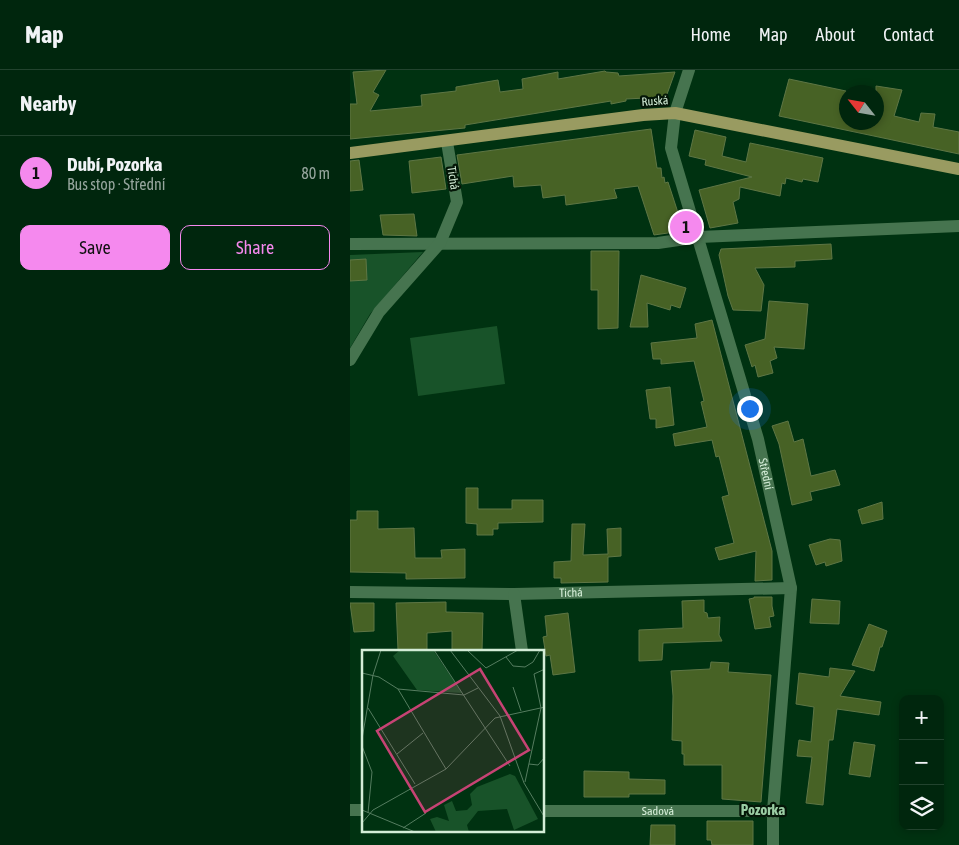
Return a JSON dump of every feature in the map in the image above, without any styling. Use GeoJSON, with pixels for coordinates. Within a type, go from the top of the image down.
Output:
{"type":"FeatureCollection","features":[{"type":"Feature","properties":{"kind":"main road","name":"Ruská"},"geometry":{"type":"LineString","coordinates":[[350,154],[643,115],[676,113],[959,169]]}},
{"type":"Feature","properties":{"kind":"street","name":"Střední"},"geometry":{"type":"LineString","coordinates":[[689,70],[676,113],[671,148],[758,439],[791,588],[773,811],[773,845]]}},
{"type":"Feature","properties":{"kind":"street","name":"Tichá"},"geometry":{"type":"LineString","coordinates":[[350,360],[379,312],[440,244],[457,202],[447,142]]}},
{"type":"Feature","properties":{"kind":"street"},"geometry":{"type":"LineString","coordinates":[[350,244],[658,243],[699,237],[959,226]]}},
{"type":"Feature","properties":{"kind":"street","name":"Tichá"},"geometry":{"type":"LineString","coordinates":[[350,592],[514,594],[791,588]]}},
{"type":"Feature","properties":{"kind":"street"},"geometry":{"type":"LineString","coordinates":[[514,594],[522,650]]}},
{"type":"Feature","properties":{"kind":"street","name":"Sadová"},"geometry":{"type":"LineString","coordinates":[[545,811],[773,811]]}},
{"type":"Feature","properties":{"kind":"green space"},"geometry":{"type":"Polygon","coordinates":[[[423,252],[370,314],[350,348],[350,255],[423,252]]]}},
{"type":"Feature","properties":{"kind":"green space"},"geometry":{"type":"Polygon","coordinates":[[[497,326],[505,384],[418,396],[410,338],[497,326]]]}},
{"type":"Feature","properties":{"kind":"building"},"geometry":{"type":"Polygon","coordinates":[[[386,70],[373,92],[379,95],[370,111],[422,106],[421,95],[456,91],[456,87],[498,80],[500,92],[523,89],[522,79],[558,72],[558,79],[605,71],[618,73],[619,76],[675,72],[666,97],[626,99],[626,101],[611,104],[611,101],[465,125],[465,128],[350,139],[350,104],[357,104],[353,72],[386,70]]]}},
{"type":"Feature","properties":{"kind":"building"},"geometry":{"type":"Polygon","coordinates":[[[789,79],[839,90],[839,129],[779,116],[789,79]]]}},
{"type":"Feature","properties":{"kind":"building"},"geometry":{"type":"Polygon","coordinates":[[[884,87],[902,90],[894,116],[919,122],[921,113],[935,114],[933,127],[959,132],[959,154],[845,130],[884,130],[884,87]]]}},
{"type":"Feature","properties":{"kind":"building"},"geometry":{"type":"Polygon","coordinates":[[[651,129],[657,168],[661,168],[662,178],[664,177],[665,183],[668,182],[683,228],[668,233],[654,235],[638,186],[614,189],[617,198],[566,205],[565,195],[543,198],[541,185],[514,187],[513,176],[462,184],[457,155],[651,129]]]}},
{"type":"Feature","properties":{"kind":"building"},"geometry":{"type":"Polygon","coordinates":[[[695,130],[726,137],[722,156],[746,162],[750,143],[823,158],[818,182],[803,179],[802,182],[786,178],[785,184],[782,183],[780,196],[740,187],[739,199],[733,202],[738,223],[710,228],[699,190],[752,177],[705,165],[706,160],[689,156],[695,130]]]}},
{"type":"Feature","properties":{"kind":"building"},"geometry":{"type":"Polygon","coordinates":[[[441,157],[446,189],[412,193],[409,161],[441,157]]]}},
{"type":"Feature","properties":{"kind":"building"},"geometry":{"type":"Polygon","coordinates":[[[359,160],[363,190],[350,191],[350,161],[359,160]]]}},
{"type":"Feature","properties":{"kind":"building"},"geometry":{"type":"Polygon","coordinates":[[[414,214],[417,236],[383,235],[380,215],[414,214]]]}},
{"type":"Feature","properties":{"kind":"building"},"geometry":{"type":"Polygon","coordinates":[[[831,244],[832,259],[795,261],[795,267],[755,268],[764,285],[761,311],[733,310],[719,255],[721,249],[831,244]]]}},
{"type":"Feature","properties":{"kind":"building"},"geometry":{"type":"Polygon","coordinates":[[[591,251],[619,251],[618,328],[598,329],[598,290],[591,290],[591,251]]]}},
{"type":"Feature","properties":{"kind":"building"},"geometry":{"type":"Polygon","coordinates":[[[366,259],[367,280],[350,281],[350,260],[366,259]]]}},
{"type":"Feature","properties":{"kind":"building"},"geometry":{"type":"Polygon","coordinates":[[[641,275],[686,288],[680,308],[671,305],[670,310],[647,303],[648,327],[630,327],[641,275]]]}},
{"type":"Feature","properties":{"kind":"building"},"geometry":{"type":"Polygon","coordinates":[[[769,301],[808,304],[804,349],[774,347],[777,358],[770,361],[773,373],[758,377],[755,365],[752,367],[745,345],[765,339],[769,301]]]}},
{"type":"Feature","properties":{"kind":"building"},"geometry":{"type":"Polygon","coordinates":[[[712,320],[772,551],[772,580],[755,581],[756,551],[719,560],[715,548],[734,543],[722,497],[729,495],[719,456],[716,457],[712,440],[675,446],[673,434],[707,427],[701,402],[704,401],[694,361],[661,364],[661,359],[653,359],[651,343],[697,338],[695,324],[712,320]]]}},
{"type":"Feature","properties":{"kind":"building"},"geometry":{"type":"Polygon","coordinates":[[[670,387],[674,425],[656,428],[656,419],[650,419],[646,390],[670,387]]]}},
{"type":"Feature","properties":{"kind":"building"},"geometry":{"type":"Polygon","coordinates":[[[788,421],[794,442],[803,439],[811,476],[835,470],[840,485],[810,492],[812,500],[792,505],[779,444],[772,426],[788,421]]]}},
{"type":"Feature","properties":{"kind":"building"},"geometry":{"type":"Polygon","coordinates":[[[466,488],[478,488],[478,509],[512,509],[512,500],[543,500],[543,522],[498,523],[498,529],[493,529],[493,535],[477,535],[477,524],[466,523],[466,488]]]}},
{"type":"Feature","properties":{"kind":"building"},"geometry":{"type":"Polygon","coordinates":[[[882,502],[883,519],[862,524],[858,510],[882,502]]]}},
{"type":"Feature","properties":{"kind":"building"},"geometry":{"type":"Polygon","coordinates":[[[357,511],[378,511],[378,529],[414,528],[415,558],[442,558],[441,550],[465,549],[465,578],[406,579],[406,573],[350,572],[350,520],[357,520],[357,511]]]}},
{"type":"Feature","properties":{"kind":"building"},"geometry":{"type":"Polygon","coordinates":[[[572,524],[585,524],[583,555],[608,554],[607,529],[621,528],[621,556],[608,557],[608,582],[561,583],[561,578],[554,578],[554,562],[571,561],[572,524]]]}},
{"type":"Feature","properties":{"kind":"building"},"geometry":{"type":"Polygon","coordinates":[[[830,539],[840,540],[842,561],[826,566],[825,562],[816,565],[809,545],[830,539]]]}},
{"type":"Feature","properties":{"kind":"building"},"geometry":{"type":"Polygon","coordinates":[[[754,597],[772,597],[774,616],[769,617],[771,627],[755,629],[749,599],[754,597]]]}},
{"type":"Feature","properties":{"kind":"building"},"geometry":{"type":"Polygon","coordinates":[[[812,599],[840,601],[839,624],[810,623],[812,599]]]}},
{"type":"Feature","properties":{"kind":"building"},"geometry":{"type":"Polygon","coordinates":[[[704,600],[704,612],[707,613],[708,618],[720,617],[719,635],[722,641],[663,643],[662,660],[639,661],[639,630],[683,628],[682,601],[704,600]]]}},
{"type":"Feature","properties":{"kind":"building"},"geometry":{"type":"Polygon","coordinates":[[[446,602],[446,612],[483,613],[482,650],[452,650],[452,631],[427,633],[427,650],[398,650],[396,603],[446,602]]]}},
{"type":"Feature","properties":{"kind":"building"},"geometry":{"type":"Polygon","coordinates":[[[350,603],[374,603],[374,631],[354,632],[350,603]]]}},
{"type":"Feature","properties":{"kind":"building"},"geometry":{"type":"Polygon","coordinates":[[[568,613],[575,672],[553,675],[550,655],[546,656],[543,637],[547,636],[545,616],[568,613]]]}},
{"type":"Feature","properties":{"kind":"building"},"geometry":{"type":"Polygon","coordinates":[[[869,624],[887,631],[882,647],[880,647],[874,671],[852,665],[869,624]]]}},
{"type":"Feature","properties":{"kind":"building"},"geometry":{"type":"Polygon","coordinates":[[[711,662],[729,663],[728,672],[771,675],[761,802],[722,799],[722,765],[684,765],[682,741],[672,740],[673,696],[671,671],[710,669],[711,662]]]}},
{"type":"Feature","properties":{"kind":"building"},"geometry":{"type":"Polygon","coordinates":[[[830,668],[855,671],[840,696],[881,702],[879,715],[837,709],[833,740],[829,740],[823,805],[806,803],[812,757],[797,756],[799,740],[811,742],[814,707],[796,704],[799,673],[829,677],[830,668]]]}},
{"type":"Feature","properties":{"kind":"building"},"geometry":{"type":"Polygon","coordinates":[[[854,742],[875,745],[870,777],[849,774],[854,742]]]}},
{"type":"Feature","properties":{"kind":"building"},"geometry":{"type":"Polygon","coordinates":[[[584,771],[629,772],[629,779],[665,780],[665,794],[629,794],[629,797],[584,797],[584,771]]]}},
{"type":"Feature","properties":{"kind":"building"},"geometry":{"type":"Polygon","coordinates":[[[707,821],[753,821],[753,845],[712,845],[711,840],[707,840],[707,821]]]}},
{"type":"Feature","properties":{"kind":"building"},"geometry":{"type":"Polygon","coordinates":[[[651,825],[675,825],[675,845],[650,845],[651,825]]]}},
{"type":"Feature","properties":{"kind":"place","name":"Dubí, Pozorka"},"geometry":{"type":"Point","coordinates":[686,227]}},
{"type":"Feature","properties":{"kind":"district","name":"Pozorka"},"geometry":{"type":"Point","coordinates":[763,809]}}]}
